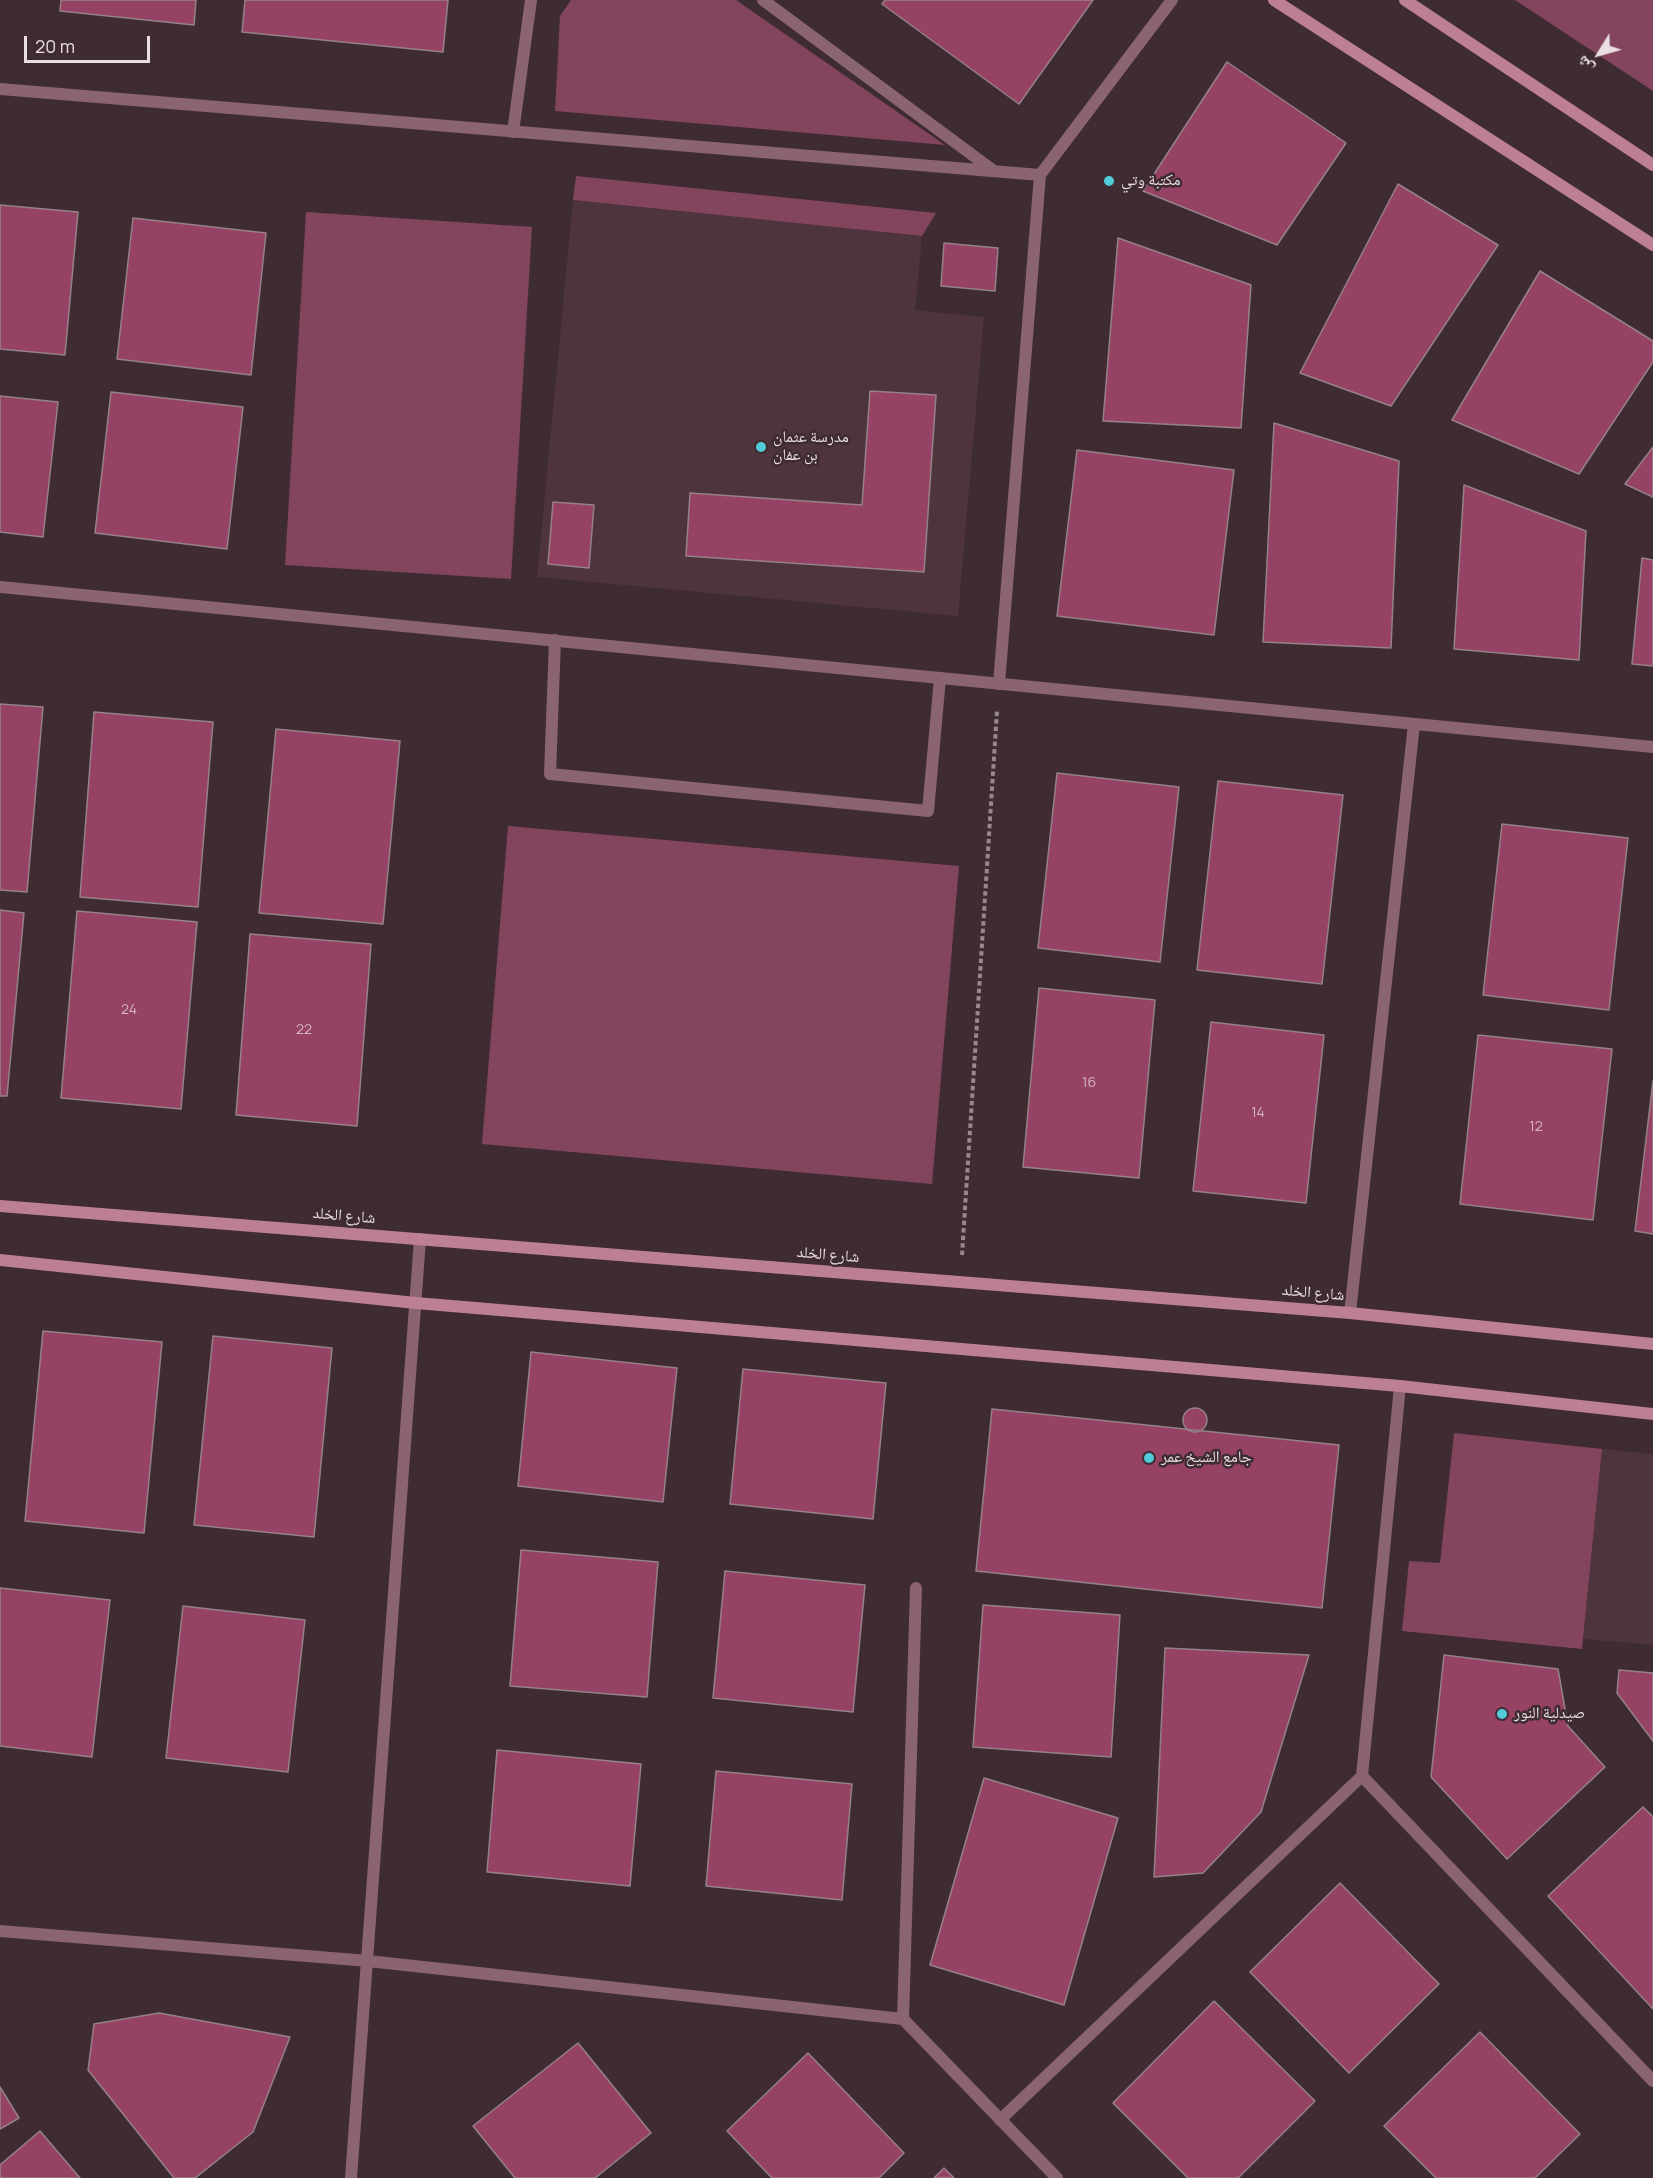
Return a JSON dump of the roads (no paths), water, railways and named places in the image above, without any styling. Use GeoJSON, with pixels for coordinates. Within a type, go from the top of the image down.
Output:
{"type":"FeatureCollection","features":[{"type":"Feature","properties":{"kind":"street"},"geometry":{"type":"LineString","coordinates":[[513,132],[531,0]]}},
{"type":"Feature","properties":{"kind":"street"},"geometry":{"type":"LineString","coordinates":[[763,0],[994,172]]}},
{"type":"Feature","properties":{"kind":"street"},"geometry":{"type":"LineString","coordinates":[[999,684],[1040,175],[1172,0]]}},
{"type":"Feature","properties":{"kind":"street"},"geometry":{"type":"LineString","coordinates":[[1274,0],[1653,245]]}},
{"type":"Feature","properties":{"kind":"street"},"geometry":{"type":"LineString","coordinates":[[1405,0],[1653,165]]}},
{"type":"Feature","properties":{"kind":"street"},"geometry":{"type":"LineString","coordinates":[[0,89],[1040,175]]}},
{"type":"Feature","properties":{"kind":"street"},"geometry":{"type":"LineString","coordinates":[[0,587],[1653,747]]}},
{"type":"Feature","properties":{"kind":"street"},"geometry":{"type":"LineString","coordinates":[[555,640],[550,774],[562,776],[928,811],[940,678]]}},
{"type":"Feature","properties":{"kind":"street"},"geometry":{"type":"LineString","coordinates":[[1350,1313],[1414,724]]}},
{"type":"Feature","properties":{"kind":"street","name":"شارع الخلد"},"geometry":{"type":"LineString","coordinates":[[0,1206],[1350,1313],[1653,1344]]}},
{"type":"Feature","properties":{"kind":"street"},"geometry":{"type":"LineString","coordinates":[[352,2178],[420,1239]]}},
{"type":"Feature","properties":{"kind":"street"},"geometry":{"type":"LineString","coordinates":[[0,1260],[416,1303],[1400,1386],[1653,1414]]}},
{"type":"Feature","properties":{"kind":"street"},"geometry":{"type":"LineString","coordinates":[[1000,2120],[1362,1776],[1400,1386]]}},
{"type":"Feature","properties":{"kind":"street"},"geometry":{"type":"LineString","coordinates":[[903,2019],[916,1588]]}},
{"type":"Feature","properties":{"kind":"street"},"geometry":{"type":"LineString","coordinates":[[1362,1776],[1653,2081]]}},
{"type":"Feature","properties":{"kind":"street"},"geometry":{"type":"LineString","coordinates":[[0,1931],[368,1961],[903,2019],[1057,2178]]}},
{"type":"Feature","properties":{"kind":"place","name":"مكتبة وتي"},"geometry":{"type":"Point","coordinates":[1109,181]}},
{"type":"Feature","properties":{"kind":"place","name":"مدرسة عثمان بن عفان"},"geometry":{"type":"Point","coordinates":[761,447]}},
{"type":"Feature","properties":{"kind":"place","name":"جامع الشيخ عمر"},"geometry":{"type":"Point","coordinates":[1149,1458]}},
{"type":"Feature","properties":{"kind":"place","name":"صيدلية النور"},"geometry":{"type":"Point","coordinates":[1502,1714]}}]}
